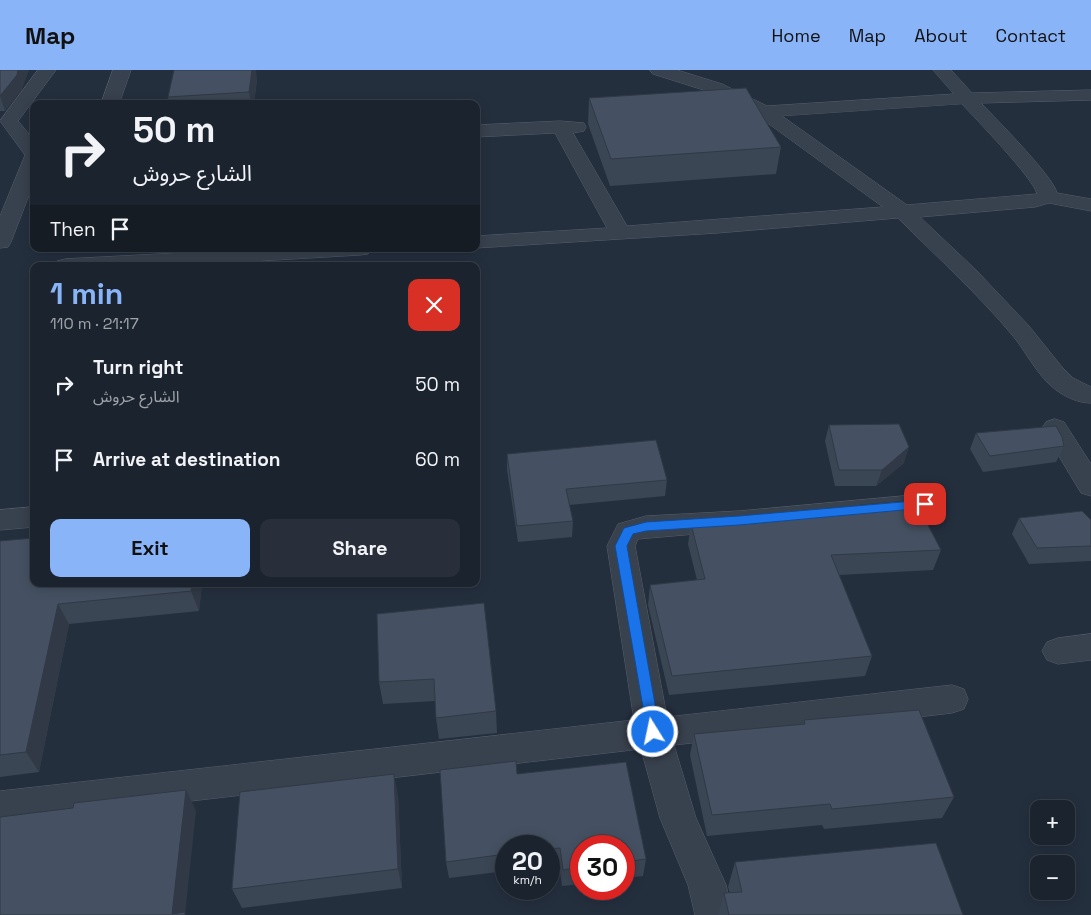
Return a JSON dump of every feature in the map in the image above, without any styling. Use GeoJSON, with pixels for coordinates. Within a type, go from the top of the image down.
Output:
{"type":"FeatureCollection","features":[{"type":"Feature","properties":{"kind":"street"},"geometry":{"type":"LineString","coordinates":[[30,150],[4,122],[47,70]]}},
{"type":"Feature","properties":{"kind":"street"},"geometry":{"type":"LineString","coordinates":[[111,100],[122,70]]}},
{"type":"Feature","properties":{"kind":"street"},"geometry":{"type":"LineString","coordinates":[[659,70],[716,88],[764,112],[903,212],[1015,324],[1052,373],[1064,384],[1084,395],[1091,395]]}},
{"type":"Feature","properties":{"kind":"street"},"geometry":{"type":"LineString","coordinates":[[942,70],[1046,188],[1048,197]]}},
{"type":"Feature","properties":{"kind":"street"},"geometry":{"type":"LineString","coordinates":[[764,112],[967,98],[1091,94]]}},
{"type":"Feature","properties":{"kind":"street"},"geometry":{"type":"LineString","coordinates":[[480,131],[569,127],[620,233]]}},
{"type":"Feature","properties":{"kind":"street"},"geometry":{"type":"LineString","coordinates":[[0,242],[30,164]]}},
{"type":"Feature","properties":{"kind":"street"},"geometry":{"type":"LineString","coordinates":[[480,242],[903,212],[1035,201],[1048,197],[1091,205]]}},
{"type":"Feature","properties":{"kind":"street"},"geometry":{"type":"LineString","coordinates":[[134,262],[308,252]]}},
{"type":"Feature","properties":{"kind":"street"},"geometry":{"type":"LineString","coordinates":[[1055,428],[1091,486]]}},
{"type":"Feature","properties":{"kind":"street"},"geometry":{"type":"LineString","coordinates":[[714,915],[706,885],[678,818],[653,732],[621,546],[628,531],[646,526],[739,521],[925,504]]}},
{"type":"Feature","properties":{"kind":"street"},"geometry":{"type":"LineString","coordinates":[[0,520],[30,517]]}},
{"type":"Feature","properties":{"kind":"street"},"geometry":{"type":"LineString","coordinates":[[1058,651],[1091,647]]}},
{"type":"Feature","properties":{"kind":"street"},"geometry":{"type":"LineString","coordinates":[[0,808],[952,699]]}},
{"type":"Feature","properties":{"kind":"building"},"geometry":{"type":"Polygon","coordinates":[[[0,70],[18,70],[17,75],[0,96],[0,70]]]}},
{"type":"Feature","properties":{"kind":"building"},"geometry":{"type":"Polygon","coordinates":[[[174,70],[252,70],[249,92],[168,97],[174,70]]]}},
{"type":"Feature","properties":{"kind":"building"},"geometry":{"type":"Polygon","coordinates":[[[746,88],[781,147],[611,159],[589,98],[746,88]]]}},
{"type":"Feature","properties":{"kind":"building"},"geometry":{"type":"Polygon","coordinates":[[[899,424],[909,447],[882,470],[839,470],[829,425],[899,424]]]}},
{"type":"Feature","properties":{"kind":"building"},"geometry":{"type":"Polygon","coordinates":[[[1056,426],[1064,446],[990,456],[976,433],[1056,426]]]}},
{"type":"Feature","properties":{"kind":"building"},"geometry":{"type":"Polygon","coordinates":[[[656,440],[667,480],[566,489],[573,521],[517,526],[507,454],[656,440]]]}},
{"type":"Feature","properties":{"kind":"building"},"geometry":{"type":"Polygon","coordinates":[[[915,500],[941,550],[831,555],[872,656],[672,676],[650,585],[705,579],[691,524],[798,515],[825,516],[860,505],[915,500]]]}},
{"type":"Feature","properties":{"kind":"building"},"geometry":{"type":"Polygon","coordinates":[[[1082,511],[1091,520],[1091,546],[1037,548],[1019,518],[1082,511]]]}},
{"type":"Feature","properties":{"kind":"building"},"geometry":{"type":"Polygon","coordinates":[[[30,538],[30,587],[192,587],[191,591],[58,604],[26,752],[0,755],[0,541],[30,538]]]}},
{"type":"Feature","properties":{"kind":"building"},"geometry":{"type":"Polygon","coordinates":[[[484,603],[496,711],[436,718],[434,679],[379,682],[377,614],[484,603]]]}},
{"type":"Feature","properties":{"kind":"building"},"geometry":{"type":"Polygon","coordinates":[[[919,710],[954,797],[832,809],[830,804],[712,815],[694,734],[805,724],[804,720],[919,710]]]}},
{"type":"Feature","properties":{"kind":"building"},"geometry":{"type":"Polygon","coordinates":[[[516,761],[517,774],[626,762],[646,859],[635,860],[635,835],[570,835],[570,869],[563,870],[560,835],[495,835],[495,855],[446,862],[440,770],[516,761]]]}},
{"type":"Feature","properties":{"kind":"building"},"geometry":{"type":"Polygon","coordinates":[[[394,774],[398,869],[232,889],[240,792],[394,774]]]}},
{"type":"Feature","properties":{"kind":"building"},"geometry":{"type":"Polygon","coordinates":[[[186,790],[172,914],[185,912],[185,915],[0,915],[0,817],[73,808],[74,803],[186,790]]]}},
{"type":"Feature","properties":{"kind":"building"},"geometry":{"type":"Polygon","coordinates":[[[936,843],[963,915],[729,915],[724,893],[742,892],[735,862],[936,843]]]}},
{"type":"Feature","properties":{"kind":"route"},"geometry":{"type":"LineString","coordinates":[[653,732],[621,546],[628,531],[646,526],[739,521],[925,504]]}}]}
